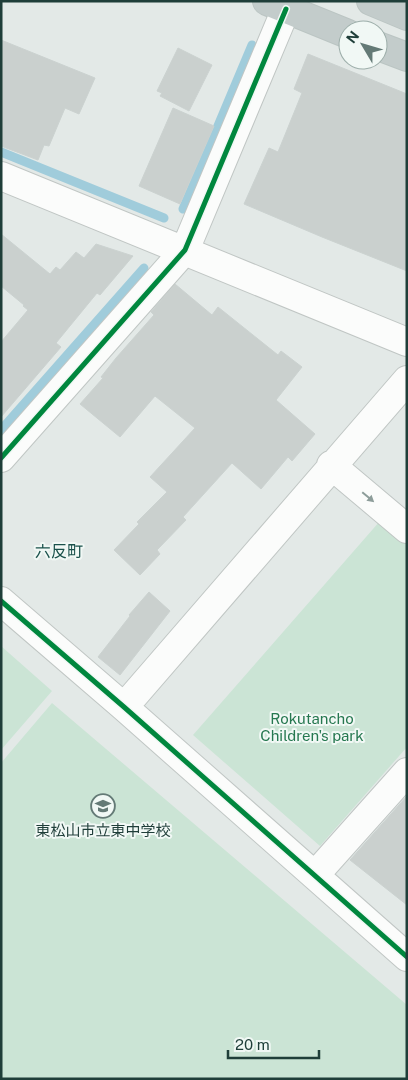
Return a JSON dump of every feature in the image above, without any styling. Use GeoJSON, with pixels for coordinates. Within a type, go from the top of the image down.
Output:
{"type":"FeatureCollection","features":[{"type":"Feature","properties":{"kind":"highway"},"geometry":{"type":"LineString","coordinates":[[371,1],[407,16]]}},
{"type":"Feature","properties":{"kind":"highway"},"geometry":{"type":"LineString","coordinates":[[277,5],[338,30]]}},
{"type":"Feature","properties":{"kind":"highway"},"geometry":{"type":"LineString","coordinates":[[388,50],[407,57]]}},
{"type":"Feature","properties":{"kind":"street"},"geometry":{"type":"LineString","coordinates":[[1,458],[185,250],[277,5]]}},
{"type":"Feature","properties":{"kind":"street"},"geometry":{"type":"LineString","coordinates":[[1,176],[407,342]]}},
{"type":"Feature","properties":{"kind":"street"},"geometry":{"type":"LineString","coordinates":[[124,706],[331,465],[407,380]]}},
{"type":"Feature","properties":{"kind":"street"},"geometry":{"type":"LineString","coordinates":[[331,465],[407,529]]}},
{"type":"Feature","properties":{"kind":"street"},"geometry":{"type":"LineString","coordinates":[[1,601],[124,706],[407,957]]}},
{"type":"Feature","properties":{"kind":"street"},"geometry":{"type":"LineString","coordinates":[[315,875],[407,772]]}},
{"type":"Feature","properties":{"kind":"green space","name":"Rokutancho Children's park"},"geometry":{"type":"Polygon","coordinates":[[[380,521],[407,544],[407,747],[320,846],[193,735],[380,521]]]}},
{"type":"Feature","properties":{"kind":"green space"},"geometry":{"type":"Polygon","coordinates":[[[1,646],[52,691],[1,750],[1,646]]]}},
{"type":"Feature","properties":{"kind":"green space","name":"東松山市立東中学校"},"geometry":{"type":"Polygon","coordinates":[[[52,703],[407,1005],[407,1079],[1,1079],[1,763],[52,703]]]}},
{"type":"Feature","properties":{"kind":"building"},"geometry":{"type":"Polygon","coordinates":[[[1,40],[95,78],[79,114],[65,108],[49,146],[44,145],[38,160],[1,146],[1,40]]]}},
{"type":"Feature","properties":{"kind":"building"},"geometry":{"type":"Polygon","coordinates":[[[178,48],[212,65],[189,111],[160,96],[162,93],[157,91],[178,48]]]}},
{"type":"Feature","properties":{"kind":"building"},"geometry":{"type":"Polygon","coordinates":[[[308,54],[338,66],[338,70],[348,70],[407,94],[407,271],[244,204],[269,148],[278,152],[302,93],[294,89],[308,54]]]}},
{"type":"Feature","properties":{"kind":"building"},"geometry":{"type":"Polygon","coordinates":[[[173,108],[214,126],[180,204],[139,186],[173,108]]]}},
{"type":"Feature","properties":{"kind":"building"},"geometry":{"type":"Polygon","coordinates":[[[1,234],[50,274],[56,267],[60,270],[76,252],[84,258],[96,244],[133,256],[100,295],[97,293],[56,343],[61,347],[1,417],[1,342],[28,310],[1,286],[1,234]]]}},
{"type":"Feature","properties":{"kind":"building"},"geometry":{"type":"Polygon","coordinates":[[[175,284],[212,315],[218,307],[278,355],[281,351],[302,367],[276,400],[315,434],[292,461],[288,457],[261,489],[232,463],[183,517],[186,520],[157,550],[160,554],[140,575],[114,550],[139,524],[137,522],[167,492],[150,477],[195,428],[155,396],[120,437],[80,404],[103,378],[101,377],[116,358],[154,315],[151,312],[175,284]]]}},
{"type":"Feature","properties":{"kind":"building"},"geometry":{"type":"Polygon","coordinates":[[[149,592],[170,611],[120,675],[98,657],[129,615],[149,592]]]}},
{"type":"Feature","properties":{"kind":"building"},"geometry":{"type":"Polygon","coordinates":[[[407,796],[407,905],[350,860],[407,796]]]}},
{"type":"Feature","properties":{"kind":"waterway"},"geometry":{"type":"LineString","coordinates":[[183,209],[252,45]]}},
{"type":"Feature","properties":{"kind":"waterway"},"geometry":{"type":"LineString","coordinates":[[1,152],[164,218]]}},
{"type":"Feature","properties":{"kind":"waterway"},"geometry":{"type":"LineString","coordinates":[[1,430],[144,268]]}},
{"type":"Feature","properties":{"kind":"cycle path"},"geometry":{"type":"LineString","coordinates":[[1,458],[185,250],[286,9]]}},
{"type":"Feature","properties":{"kind":"cycle path"},"geometry":{"type":"LineString","coordinates":[[1,601],[407,957]]}},
{"type":"Feature","properties":{"kind":"place","name":"東松山市立東中学校"},"geometry":{"type":"Point","coordinates":[103,806]}},
{"type":"Feature","properties":{"kind":"district","name":"六反町"},"geometry":{"type":"Point","coordinates":[59,551]}}]}
